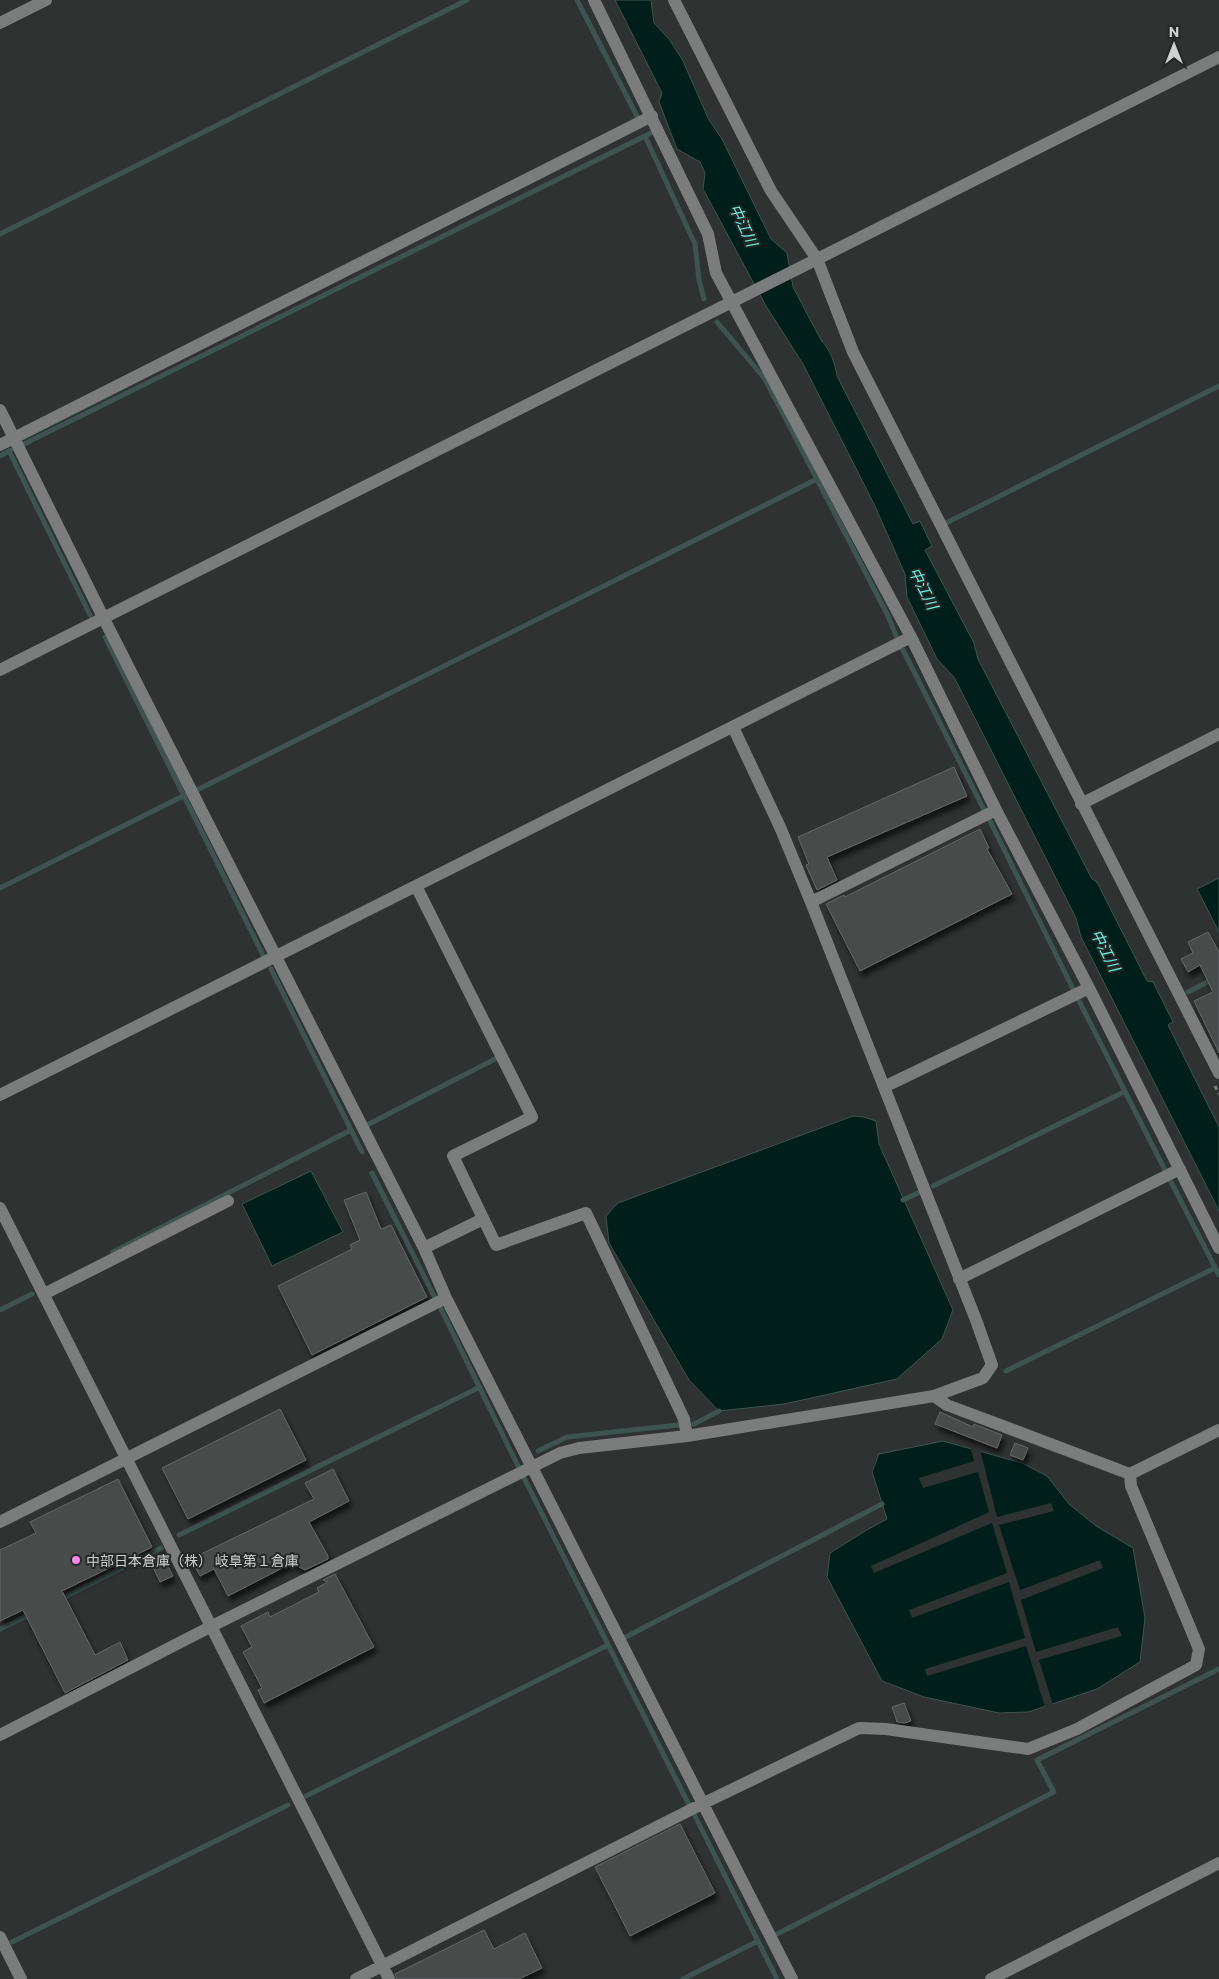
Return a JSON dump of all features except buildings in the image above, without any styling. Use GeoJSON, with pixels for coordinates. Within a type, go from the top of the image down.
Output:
{"type":"FeatureCollection","features":[{"type":"Feature","properties":{"kind":"street"},"geometry":{"type":"LineString","coordinates":[[0,23],[46,0]]}},
{"type":"Feature","properties":{"kind":"street"},"geometry":{"type":"LineString","coordinates":[[594,0],[708,234],[716,272],[911,637],[996,810],[1089,988],[1219,1248]]}},
{"type":"Feature","properties":{"kind":"street"},"geometry":{"type":"LineString","coordinates":[[674,0],[771,191],[812,262],[853,352],[1219,1073]]}},
{"type":"Feature","properties":{"kind":"street"},"geometry":{"type":"LineString","coordinates":[[0,670],[1219,57]]}},
{"type":"Feature","properties":{"kind":"street"},"geometry":{"type":"LineString","coordinates":[[0,445],[652,116]]}},
{"type":"Feature","properties":{"kind":"street"},"geometry":{"type":"LineString","coordinates":[[0,410],[103,617],[424,1248],[446,1298],[792,1979]]}},
{"type":"Feature","properties":{"kind":"street"},"geometry":{"type":"LineString","coordinates":[[0,1095],[911,637]]}},
{"type":"Feature","properties":{"kind":"street"},"geometry":{"type":"LineString","coordinates":[[0,1735],[212,1626],[560,1453],[579,1448],[687,1436],[934,1396],[983,1378],[992,1365],[960,1279],[780,826],[733,727]]}},
{"type":"Feature","properties":{"kind":"street"},"geometry":{"type":"LineString","coordinates":[[1081,804],[1219,734]]}},
{"type":"Feature","properties":{"kind":"street"},"geometry":{"type":"LineString","coordinates":[[811,902],[996,810]]}},
{"type":"Feature","properties":{"kind":"street"},"geometry":{"type":"LineString","coordinates":[[416,886],[532,1117],[452,1156],[483,1219],[496,1245],[586,1213],[684,1419],[687,1436]]}},
{"type":"Feature","properties":{"kind":"street"},"geometry":{"type":"LineString","coordinates":[[884,1087],[1089,988]]}},
{"type":"Feature","properties":{"kind":"street"},"geometry":{"type":"LineString","coordinates":[[960,1279],[1180,1169]]}},
{"type":"Feature","properties":{"kind":"street"},"geometry":{"type":"LineString","coordinates":[[44,1294],[228,1202]]}},
{"type":"Feature","properties":{"kind":"street"},"geometry":{"type":"LineString","coordinates":[[0,1208],[389,1979]]}},
{"type":"Feature","properties":{"kind":"street"},"geometry":{"type":"LineString","coordinates":[[424,1248],[483,1219]]}},
{"type":"Feature","properties":{"kind":"street"},"geometry":{"type":"LineString","coordinates":[[0,1522],[446,1298]]}},
{"type":"Feature","properties":{"kind":"street"},"geometry":{"type":"LineString","coordinates":[[934,1396],[947,1405],[1130,1474],[1219,1430]]}},
{"type":"Feature","properties":{"kind":"street"},"geometry":{"type":"LineString","coordinates":[[356,1979],[859,1728],[886,1729],[1028,1749],[1077,1729],[1196,1665],[1199,1649],[1131,1486],[1130,1474]]}},
{"type":"Feature","properties":{"kind":"street"},"geometry":{"type":"LineString","coordinates":[[992,1979],[1219,1864]]}},
{"type":"Feature","properties":{"kind":"street"},"geometry":{"type":"LineString","coordinates":[[0,1937],[21,1979]]}},
{"type":"Feature","properties":{"kind":"water","name":"中江川"},"geometry":{"type":"Polygon","coordinates":[[[615,0],[651,0],[654,23],[669,39],[682,59],[709,120],[722,139],[771,239],[787,253],[793,287],[829,352],[837,376],[913,524],[920,521],[932,546],[925,550],[974,643],[978,659],[1092,879],[1097,882],[1147,981],[1153,982],[1173,1022],[1168,1025],[1219,1127],[1219,1211],[1081,937],[1076,918],[954,677],[937,659],[907,597],[905,574],[874,504],[803,364],[766,306],[703,189],[705,173],[700,162],[677,149],[659,102],[662,93],[615,0]]]}},
{"type":"Feature","properties":{"kind":"water"},"geometry":{"type":"Polygon","coordinates":[[[1219,878],[1219,932],[1197,889],[1219,878]]]}},
{"type":"Feature","properties":{"kind":"water"},"geometry":{"type":"Polygon","coordinates":[[[853,1116],[876,1121],[879,1144],[953,1310],[942,1339],[897,1379],[784,1404],[719,1411],[689,1380],[609,1243],[606,1216],[618,1203],[853,1116]]]}},
{"type":"Feature","properties":{"kind":"water"},"geometry":{"type":"Polygon","coordinates":[[[311,1171],[343,1232],[272,1266],[242,1204],[311,1171]]]}},
{"type":"Feature","properties":{"kind":"water"},"geometry":{"type":"Polygon","coordinates":[[[943,1441],[1022,1463],[1047,1476],[1069,1504],[1096,1526],[1133,1548],[1145,1618],[1140,1662],[1097,1689],[1028,1712],[999,1713],[924,1697],[882,1681],[827,1577],[830,1553],[887,1519],[872,1472],[879,1454],[943,1441]]]}},
{"type":"Feature","properties":{"kind":"pier"},"geometry":{"type":"Polygon","coordinates":[[[970,1446],[980,1449],[997,1517],[1051,1503],[1054,1511],[999,1525],[1020,1590],[1100,1560],[1103,1568],[1021,1600],[1036,1652],[1118,1627],[1122,1636],[1039,1660],[1053,1705],[1045,1707],[1026,1646],[927,1676],[925,1669],[1025,1638],[1009,1582],[912,1618],[909,1610],[1007,1573],[992,1523],[874,1573],[871,1566],[989,1512],[978,1472],[923,1488],[919,1478],[974,1461],[970,1446]]]}},
{"type":"Feature","properties":{"kind":"waterway"},"geometry":{"type":"LineString","coordinates":[[0,234],[467,0]]}},
{"type":"Feature","properties":{"kind":"waterway"},"geometry":{"type":"LineString","coordinates":[[577,0],[638,118]]}},
{"type":"Feature","properties":{"kind":"waterway"},"geometry":{"type":"LineString","coordinates":[[24,444],[653,132]]}},
{"type":"Feature","properties":{"kind":"waterway"},"geometry":{"type":"LineString","coordinates":[[645,136],[695,244],[699,280],[704,299]]}},
{"type":"Feature","properties":{"kind":"waterway"},"geometry":{"type":"LineString","coordinates":[[717,322],[765,379],[888,616],[897,638]]}},
{"type":"Feature","properties":{"kind":"waterway"},"geometry":{"type":"LineString","coordinates":[[946,523],[1219,386]]}},
{"type":"Feature","properties":{"kind":"waterway"},"geometry":{"type":"LineString","coordinates":[[0,456],[11,450]]}},
{"type":"Feature","properties":{"kind":"waterway"},"geometry":{"type":"LineString","coordinates":[[9,451],[90,615]]}},
{"type":"Feature","properties":{"kind":"waterway"},"geometry":{"type":"LineString","coordinates":[[195,791],[817,479]]}},
{"type":"Feature","properties":{"kind":"waterway"},"geometry":{"type":"LineString","coordinates":[[105,637],[263,955]]}},
{"type":"Feature","properties":{"kind":"waterway"},"geometry":{"type":"LineString","coordinates":[[902,648],[983,808]]}},
{"type":"Feature","properties":{"kind":"waterway"},"geometry":{"type":"LineString","coordinates":[[0,888],[187,794]]}},
{"type":"Feature","properties":{"kind":"waterway"},"geometry":{"type":"LineString","coordinates":[[988,817],[1073,989]]}},
{"type":"Feature","properties":{"kind":"waterway"},"geometry":{"type":"LineString","coordinates":[[271,969],[362,1152]]}},
{"type":"Feature","properties":{"kind":"waterway"},"geometry":{"type":"LineString","coordinates":[[1188,992],[1219,976]]}},
{"type":"Feature","properties":{"kind":"waterway"},"geometry":{"type":"LineString","coordinates":[[1077,997],[1166,1172]]}},
{"type":"Feature","properties":{"kind":"waterway"},"geometry":{"type":"LineString","coordinates":[[367,1125],[497,1058]]}},
{"type":"Feature","properties":{"kind":"waterway"},"geometry":{"type":"LineString","coordinates":[[933,1186],[1124,1092]]}},
{"type":"Feature","properties":{"kind":"waterway"},"geometry":{"type":"LineString","coordinates":[[113,1252],[351,1130]]}},
{"type":"Feature","properties":{"kind":"waterway"},"geometry":{"type":"LineString","coordinates":[[372,1173],[434,1296]]}},
{"type":"Feature","properties":{"kind":"waterway"},"geometry":{"type":"LineString","coordinates":[[1170,1180],[1219,1275]]}},
{"type":"Feature","properties":{"kind":"waterway"},"geometry":{"type":"LineString","coordinates":[[903,1200],[918,1193]]}},
{"type":"Feature","properties":{"kind":"waterway"},"geometry":{"type":"LineString","coordinates":[[1006,1371],[1215,1268]]}},
{"type":"Feature","properties":{"kind":"waterway"},"geometry":{"type":"LineString","coordinates":[[0,1310],[32,1294]]}},
{"type":"Feature","properties":{"kind":"waterway"},"geometry":{"type":"LineString","coordinates":[[441,1309],[518,1466]]}},
{"type":"Feature","properties":{"kind":"waterway"},"geometry":{"type":"LineString","coordinates":[[179,1535],[480,1387]]}},
{"type":"Feature","properties":{"kind":"waterway"},"geometry":{"type":"LineString","coordinates":[[694,1424],[719,1411]]}},
{"type":"Feature","properties":{"kind":"waterway"},"geometry":{"type":"LineString","coordinates":[[538,1451],[567,1437],[678,1425]]}},
{"type":"Feature","properties":{"kind":"waterway"},"geometry":{"type":"LineString","coordinates":[[524,1478],[690,1807]]}},
{"type":"Feature","properties":{"kind":"waterway"},"geometry":{"type":"LineString","coordinates":[[626,1637],[882,1504]]}},
{"type":"Feature","properties":{"kind":"waterway"},"geometry":{"type":"LineString","coordinates":[[61,1599],[161,1548]]}},
{"type":"Feature","properties":{"kind":"waterway"},"geometry":{"type":"LineString","coordinates":[[0,1629],[31,1614]]}},
{"type":"Feature","properties":{"kind":"waterway"},"geometry":{"type":"LineString","coordinates":[[306,1796],[608,1645]]}},
{"type":"Feature","properties":{"kind":"waterway"},"geometry":{"type":"LineString","coordinates":[[777,1934],[1054,1792],[1037,1760],[1219,1669]]}},
{"type":"Feature","properties":{"kind":"waterway"},"geometry":{"type":"LineString","coordinates":[[12,1942],[288,1805]]}},
{"type":"Feature","properties":{"kind":"waterway"},"geometry":{"type":"LineString","coordinates":[[695,1816],[777,1979]]}},
{"type":"Feature","properties":{"kind":"waterway"},"geometry":{"type":"LineString","coordinates":[[683,1979],[758,1941]]}},
{"type":"Feature","properties":{"kind":"place","name":"中部日本倉庫（株） 岐阜第１倉庫"},"geometry":{"type":"Point","coordinates":[76,1560]}}]}
